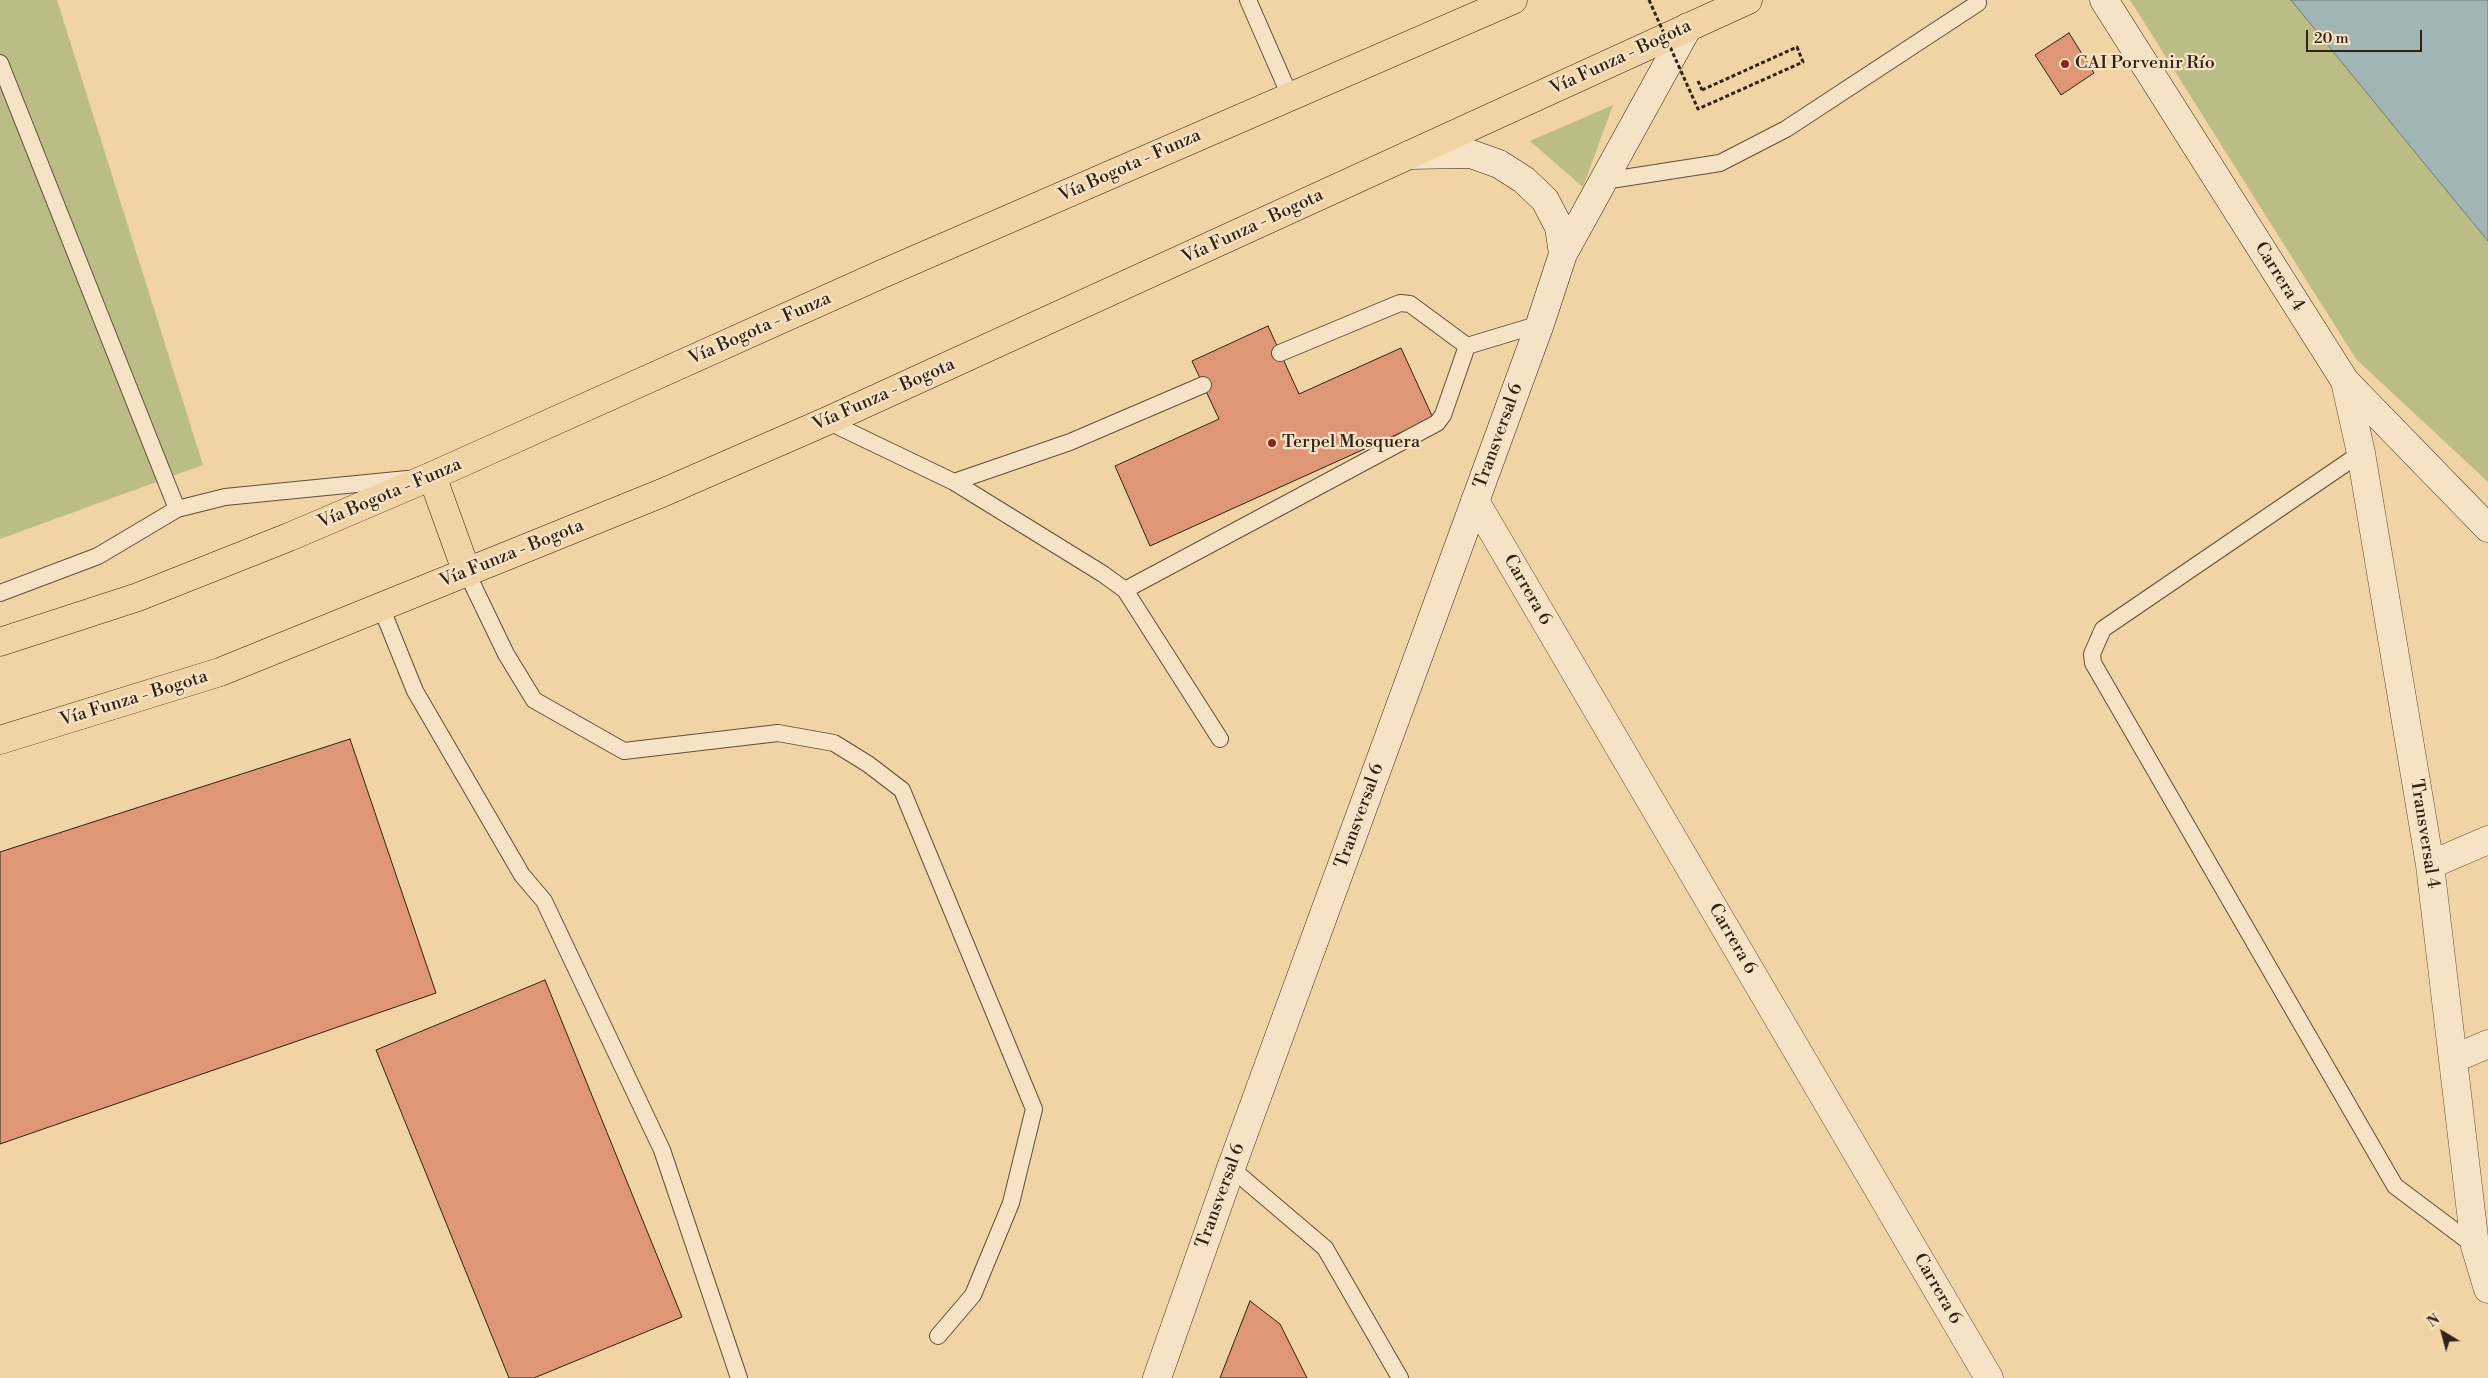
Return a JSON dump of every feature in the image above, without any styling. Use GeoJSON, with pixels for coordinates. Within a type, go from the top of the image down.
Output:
{"type":"FeatureCollection","features":[{"type":"Feature","properties":{"kind":"main road","name":"Vía Bogota - Funza"},"geometry":{"type":"LineString","coordinates":[[0,642],[138,597],[289,537],[432,476],[882,274],[1513,0]]}},
{"type":"Feature","properties":{"kind":"main road","name":"Vía Funza - Bogota"},"geometry":{"type":"LineString","coordinates":[[0,740],[220,672],[662,493],[827,421],[1748,0]]}},
{"type":"Feature","properties":{"kind":"main road"},"geometry":{"type":"LineString","coordinates":[[432,476],[467,572]]}},
{"type":"Feature","properties":{"kind":"street","name":"Carrera 4"},"geometry":{"type":"LineString","coordinates":[[2104,0],[2345,381],[2488,528]]}},
{"type":"Feature","properties":{"kind":"street","name":"Transversal 6"},"geometry":{"type":"LineString","coordinates":[[1157,1378],[1230,1168],[1564,254],[1688,27]]}},
{"type":"Feature","properties":{"kind":"street","name":"Transversal 6"},"geometry":{"type":"LineString","coordinates":[[1408,156],[1471,154],[1499,164],[1524,180],[1544,200],[1559,226],[1564,254]]}},
{"type":"Feature","properties":{"kind":"street","name":"Transversal 4"},"geometry":{"type":"LineString","coordinates":[[2345,381],[2361,453],[2430,865],[2453,1059],[2488,1289]]}},
{"type":"Feature","properties":{"kind":"street","name":"Carrera 6"},"geometry":{"type":"LineString","coordinates":[[1475,501],[1989,1378]]}},
{"type":"Feature","properties":{"kind":"street"},"geometry":{"type":"LineString","coordinates":[[2430,865],[2488,840]]}},
{"type":"Feature","properties":{"kind":"street"},"geometry":{"type":"LineString","coordinates":[[2453,1059],[2488,1044]]}},
{"type":"Feature","properties":{"kind":"lane"},"geometry":{"type":"LineString","coordinates":[[1248,0],[1290,96]]}},
{"type":"Feature","properties":{"kind":"lane"},"geometry":{"type":"LineString","coordinates":[[1604,180],[1720,163],[1786,129],[1978,4]]}},
{"type":"Feature","properties":{"kind":"lane"},"geometry":{"type":"LineString","coordinates":[[0,64],[177,509]]}},
{"type":"Feature","properties":{"kind":"lane"},"geometry":{"type":"LineString","coordinates":[[1280,353],[1400,303],[1410,304],[1467,346]]}},
{"type":"Feature","properties":{"kind":"lane"},"geometry":{"type":"LineString","coordinates":[[1467,346],[1540,324]]}},
{"type":"Feature","properties":{"kind":"lane"},"geometry":{"type":"LineString","coordinates":[[1125,590],[1437,423],[1443,415],[1467,346]]}},
{"type":"Feature","properties":{"kind":"lane"},"geometry":{"type":"LineString","coordinates":[[954,482],[1070,442],[1203,385]]}},
{"type":"Feature","properties":{"kind":"lane"},"geometry":{"type":"LineString","coordinates":[[827,421],[954,482],[1103,574],[1125,590],[1220,739]]}},
{"type":"Feature","properties":{"kind":"lane"},"geometry":{"type":"LineString","coordinates":[[2361,453],[2103,629],[2092,654],[2093,663],[2395,1186],[2482,1243]]}},
{"type":"Feature","properties":{"kind":"lane"},"geometry":{"type":"LineString","coordinates":[[0,593],[98,556],[177,509],[225,497],[432,476]]}},
{"type":"Feature","properties":{"kind":"lane"},"geometry":{"type":"LineString","coordinates":[[467,572],[506,654],[534,700],[624,751],[778,733],[834,743],[868,764],[902,790],[1034,1109],[1011,1203],[973,1295],[938,1336]]}},
{"type":"Feature","properties":{"kind":"lane"},"geometry":{"type":"LineString","coordinates":[[381,607],[415,691],[522,875],[544,901],[662,1150],[739,1378]]}},
{"type":"Feature","properties":{"kind":"lane"},"geometry":{"type":"LineString","coordinates":[[1230,1168],[1325,1248],[1400,1378]]}},
{"type":"Feature","properties":{"kind":"path"},"geometry":{"type":"LineString","coordinates":[[1650,0],[1698,109],[1803,62],[1797,47],[1702,90]]}},
{"type":"Feature","properties":{"kind":"green space"},"geometry":{"type":"Polygon","coordinates":[[[0,0],[57,0],[203,465],[0,539],[0,0]]]}},
{"type":"Feature","properties":{"kind":"green space"},"geometry":{"type":"Polygon","coordinates":[[[2130,0],[2291,0],[2488,241],[2488,482],[2356,359],[2130,0]]]}},
{"type":"Feature","properties":{"kind":"green space"},"geometry":{"type":"Polygon","coordinates":[[[1613,105],[1583,187],[1530,141],[1613,105]]]}},
{"type":"Feature","properties":{"kind":"shaded area"},"geometry":{"type":"Polygon","coordinates":[[[2291,0],[2488,0],[2488,241],[2428,168],[2291,0]]]}},
{"type":"Feature","properties":{"kind":"building","name":"CAI Porvenir Río"},"geometry":{"type":"Polygon","coordinates":[[[2069,33],[2094,73],[2061,95],[2035,55],[2069,33]]]}},
{"type":"Feature","properties":{"kind":"building","name":"Terpel Mosquera"},"geometry":{"type":"Polygon","coordinates":[[[1268,326],[1299,394],[1401,348],[1433,418],[1150,546],[1115,466],[1219,419],[1192,361],[1268,326]]]}},
{"type":"Feature","properties":{"kind":"building"},"geometry":{"type":"Polygon","coordinates":[[[350,739],[436,993],[0,1144],[0,852],[350,739]]]}},
{"type":"Feature","properties":{"kind":"building"},"geometry":{"type":"Polygon","coordinates":[[[545,980],[682,1317],[534,1378],[509,1378],[376,1050],[545,980]]]}},
{"type":"Feature","properties":{"kind":"building"},"geometry":{"type":"Polygon","coordinates":[[[1250,1301],[1280,1324],[1307,1378],[1220,1378],[1250,1301]]]}},
{"type":"Feature","properties":{"kind":"place","name":"CAI Porvenir Río"},"geometry":{"type":"Point","coordinates":[2065,64]}},
{"type":"Feature","properties":{"kind":"place","name":"Terpel Mosquera"},"geometry":{"type":"Point","coordinates":[1272,443]}}]}
